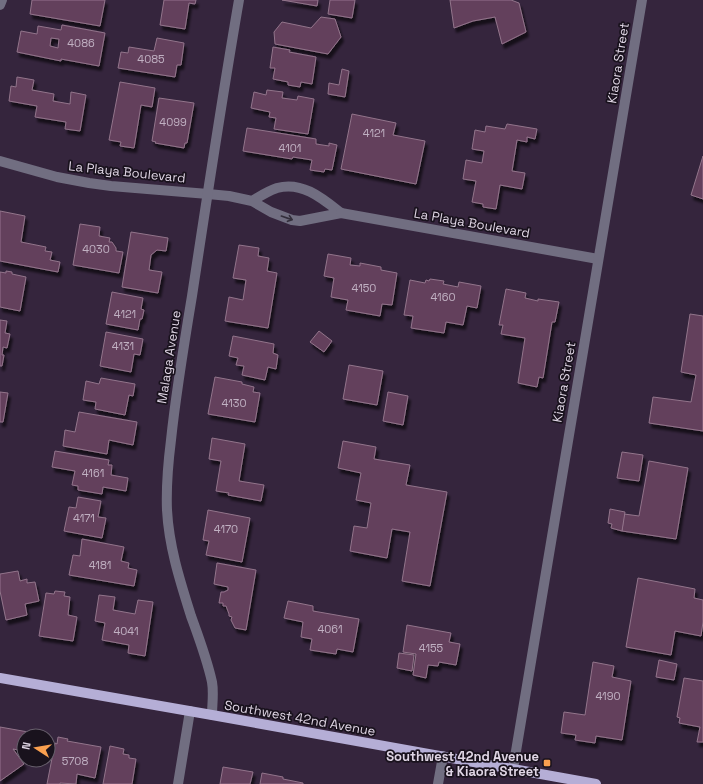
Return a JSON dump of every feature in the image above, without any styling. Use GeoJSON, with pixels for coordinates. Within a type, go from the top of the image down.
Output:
{"type":"FeatureCollection","features":[{"type":"Feature","properties":{"kind":"main road","name":"Southwest 42nd Avenue"},"geometry":{"type":"LineString","coordinates":[[0,678],[596,784]]}},
{"type":"Feature","properties":{"kind":"street"},"geometry":{"type":"LineString","coordinates":[[0,5],[2,0]]}},
{"type":"Feature","properties":{"kind":"street","name":"Malaga Avenue"},"geometry":{"type":"LineString","coordinates":[[212,715],[211,678],[201,641],[192,617],[170,544],[167,490],[175,402],[239,0]]}},
{"type":"Feature","properties":{"kind":"street","name":"Kiaora Street"},"geometry":{"type":"LineString","coordinates":[[513,769],[642,0]]}},
{"type":"Feature","properties":{"kind":"street","name":"La Playa Boulevard"},"geometry":{"type":"LineString","coordinates":[[0,161],[57,177],[89,184],[229,196],[252,201],[271,212],[292,220],[300,221],[340,213],[598,259]]}},
{"type":"Feature","properties":{"kind":"street"},"geometry":{"type":"LineString","coordinates":[[252,201],[276,188],[289,186],[315,194],[328,202],[340,213]]}},
{"type":"Feature","properties":{"kind":"street"},"geometry":{"type":"LineString","coordinates":[[178,784],[190,711]]}},
{"type":"Feature","properties":{"kind":"street"},"geometry":{"type":"LineString","coordinates":[[438,784],[443,756]]}},
{"type":"Feature","properties":{"kind":"building"},"geometry":{"type":"Polygon","coordinates":[[[32,0],[105,0],[100,26],[30,14],[32,0]]]}},
{"type":"Feature","properties":{"kind":"building"},"geometry":{"type":"Polygon","coordinates":[[[164,0],[196,0],[195,4],[189,3],[185,29],[160,25],[164,0]]]}},
{"type":"Feature","properties":{"kind":"building"},"geometry":{"type":"Polygon","coordinates":[[[282,0],[318,0],[317,6],[282,0]]]}},
{"type":"Feature","properties":{"kind":"building"},"geometry":{"type":"Polygon","coordinates":[[[330,0],[355,0],[352,18],[328,14],[330,0]]]}},
{"type":"Feature","properties":{"kind":"building"},"geometry":{"type":"Polygon","coordinates":[[[450,0],[511,0],[519,3],[526,32],[502,44],[495,17],[473,21],[454,28],[450,0]]]}},
{"type":"Feature","properties":{"kind":"building"},"geometry":{"type":"Polygon","coordinates":[[[321,17],[335,19],[341,37],[328,54],[275,44],[274,32],[282,22],[311,28],[321,17]]]}},
{"type":"Feature","properties":{"kind":"building"},"geometry":{"type":"Polygon","coordinates":[[[62,25],[105,33],[99,66],[61,59],[61,61],[17,52],[21,31],[37,34],[38,26],[61,30],[62,25]],[[51,38],[50,46],[58,48],[59,39],[51,38]]]}},
{"type":"Feature","properties":{"kind":"building"},"geometry":{"type":"Polygon","coordinates":[[[157,38],[184,43],[181,65],[177,65],[175,77],[118,68],[121,52],[128,53],[129,47],[154,51],[157,38]]]}},
{"type":"Feature","properties":{"kind":"building"},"geometry":{"type":"Polygon","coordinates":[[[273,47],[290,50],[289,52],[316,57],[312,84],[301,82],[300,87],[288,85],[288,82],[273,79],[275,68],[270,68],[273,47]]]}},
{"type":"Feature","properties":{"kind":"building"},"geometry":{"type":"Polygon","coordinates":[[[342,69],[349,71],[345,97],[328,94],[329,83],[339,85],[342,69]]]}},
{"type":"Feature","properties":{"kind":"building"},"geometry":{"type":"Polygon","coordinates":[[[17,77],[34,80],[32,90],[54,94],[53,101],[70,104],[71,92],[86,95],[80,131],[65,129],[66,122],[35,117],[37,106],[9,101],[11,86],[16,87],[17,77]]]}},
{"type":"Feature","properties":{"kind":"building"},"geometry":{"type":"Polygon","coordinates":[[[120,82],[155,88],[152,107],[141,105],[134,148],[120,146],[121,142],[109,140],[120,82]]]}},
{"type":"Feature","properties":{"kind":"building"},"geometry":{"type":"Polygon","coordinates":[[[267,90],[283,92],[282,98],[297,100],[298,96],[314,99],[308,134],[274,129],[276,118],[269,117],[270,112],[251,108],[254,92],[266,95],[267,90]]]}},
{"type":"Feature","properties":{"kind":"building"},"geometry":{"type":"Polygon","coordinates":[[[159,98],[194,103],[187,143],[185,143],[184,148],[155,143],[156,142],[152,141],[159,98]]]}},
{"type":"Feature","properties":{"kind":"building"},"geometry":{"type":"Polygon","coordinates":[[[352,114],[396,123],[393,135],[425,141],[416,184],[341,169],[352,114]]]}},
{"type":"Feature","properties":{"kind":"building"},"geometry":{"type":"Polygon","coordinates":[[[507,124],[537,129],[535,139],[527,137],[527,142],[517,140],[512,171],[525,173],[522,189],[500,185],[496,209],[483,207],[483,204],[472,202],[476,181],[463,179],[466,160],[482,163],[484,151],[472,149],[475,130],[485,132],[486,126],[505,129],[507,124]]]}},
{"type":"Feature","properties":{"kind":"building"},"geometry":{"type":"Polygon","coordinates":[[[247,128],[316,139],[316,144],[329,146],[329,143],[337,145],[332,170],[325,169],[324,172],[310,170],[312,160],[293,157],[292,159],[243,151],[247,128]]]}},
{"type":"Feature","properties":{"kind":"building"},"geometry":{"type":"Polygon","coordinates":[[[703,156],[703,199],[691,195],[703,156]]]}},
{"type":"Feature","properties":{"kind":"building"},"geometry":{"type":"Polygon","coordinates":[[[0,211],[25,216],[21,242],[46,247],[45,251],[52,252],[50,260],[60,262],[58,272],[0,261],[0,211]]]}},
{"type":"Feature","properties":{"kind":"building"},"geometry":{"type":"Polygon","coordinates":[[[80,224],[100,227],[99,236],[110,238],[109,242],[112,242],[116,248],[116,251],[123,252],[119,273],[73,265],[80,224]]]}},
{"type":"Feature","properties":{"kind":"building"},"geometry":{"type":"Polygon","coordinates":[[[131,232],[168,238],[166,251],[157,250],[151,255],[149,270],[162,272],[158,293],[122,287],[131,232]]]}},
{"type":"Feature","properties":{"kind":"building"},"geometry":{"type":"Polygon","coordinates":[[[239,245],[259,248],[258,256],[269,258],[267,271],[277,273],[268,328],[225,321],[229,297],[243,300],[246,280],[233,278],[239,245]]]}},
{"type":"Feature","properties":{"kind":"building"},"geometry":{"type":"Polygon","coordinates":[[[328,254],[351,258],[350,265],[360,266],[360,263],[381,267],[381,270],[397,273],[392,305],[382,304],[380,316],[346,310],[348,300],[331,297],[334,278],[324,276],[328,254]]]}},
{"type":"Feature","properties":{"kind":"building"},"geometry":{"type":"Polygon","coordinates":[[[6,271],[26,277],[20,311],[0,307],[0,272],[6,273],[6,271]]]}},
{"type":"Feature","properties":{"kind":"building"},"geometry":{"type":"Polygon","coordinates":[[[430,279],[444,281],[443,284],[458,287],[459,282],[481,286],[477,308],[467,306],[463,325],[446,322],[444,333],[411,328],[413,316],[404,315],[410,280],[425,283],[426,280],[429,281],[430,279]]]}},
{"type":"Feature","properties":{"kind":"building"},"geometry":{"type":"Polygon","coordinates":[[[506,289],[526,293],[525,298],[538,301],[538,299],[559,302],[555,322],[552,322],[543,378],[539,377],[537,387],[518,383],[525,338],[501,334],[503,325],[499,325],[506,289]]]}},
{"type":"Feature","properties":{"kind":"building"},"geometry":{"type":"Polygon","coordinates":[[[112,292],[143,298],[141,309],[144,310],[142,319],[140,319],[138,330],[106,324],[112,292]]]}},
{"type":"Feature","properties":{"kind":"building"},"geometry":{"type":"Polygon","coordinates":[[[690,314],[703,316],[703,431],[649,423],[653,397],[691,402],[696,375],[681,372],[690,314]]]}},
{"type":"Feature","properties":{"kind":"building"},"geometry":{"type":"Polygon","coordinates":[[[0,320],[7,321],[5,333],[10,334],[7,348],[3,347],[2,355],[4,355],[2,366],[0,366],[0,320]]]}},
{"type":"Feature","properties":{"kind":"building"},"geometry":{"type":"Polygon","coordinates":[[[319,331],[332,341],[324,352],[310,342],[319,331]]]}},
{"type":"Feature","properties":{"kind":"building"},"geometry":{"type":"Polygon","coordinates":[[[106,332],[143,339],[140,355],[134,354],[131,372],[100,366],[106,332]]]}},
{"type":"Feature","properties":{"kind":"building"},"geometry":{"type":"Polygon","coordinates":[[[233,336],[274,344],[273,353],[278,355],[276,369],[268,367],[265,380],[242,375],[244,366],[236,365],[238,358],[229,356],[233,336]]]}},
{"type":"Feature","properties":{"kind":"building"},"geometry":{"type":"Polygon","coordinates":[[[349,365],[383,371],[377,405],[343,399],[349,365]]]}},
{"type":"Feature","properties":{"kind":"building"},"geometry":{"type":"Polygon","coordinates":[[[215,377],[242,382],[242,384],[254,387],[253,392],[260,393],[255,422],[208,414],[215,377]]]}},
{"type":"Feature","properties":{"kind":"building"},"geometry":{"type":"Polygon","coordinates":[[[101,378],[135,384],[133,396],[129,395],[125,415],[95,409],[96,402],[83,400],[86,381],[99,384],[101,378]]]}},
{"type":"Feature","properties":{"kind":"building"},"geometry":{"type":"Polygon","coordinates":[[[0,392],[8,393],[3,422],[0,422],[0,392]]]}},
{"type":"Feature","properties":{"kind":"building"},"geometry":{"type":"Polygon","coordinates":[[[388,392],[408,396],[403,425],[383,421],[388,392]]]}},
{"type":"Feature","properties":{"kind":"building"},"geometry":{"type":"Polygon","coordinates":[[[79,412],[137,422],[133,445],[109,440],[107,454],[63,446],[65,430],[75,432],[79,412]]]}},
{"type":"Feature","properties":{"kind":"building"},"geometry":{"type":"Polygon","coordinates":[[[212,438],[245,444],[239,481],[264,485],[261,501],[228,495],[229,493],[216,491],[221,461],[209,459],[212,438]]]}},
{"type":"Feature","properties":{"kind":"building"},"geometry":{"type":"Polygon","coordinates":[[[343,441],[376,447],[374,459],[410,465],[406,485],[447,492],[430,586],[402,581],[410,532],[392,529],[387,558],[350,551],[354,526],[367,528],[371,503],[356,500],[361,473],[338,468],[343,441]]]}},
{"type":"Feature","properties":{"kind":"building"},"geometry":{"type":"Polygon","coordinates":[[[55,451],[109,460],[108,465],[112,465],[111,475],[128,478],[126,491],[103,487],[102,494],[78,490],[78,486],[72,485],[75,471],[52,467],[55,451]]]}},
{"type":"Feature","properties":{"kind":"building"},"geometry":{"type":"Polygon","coordinates":[[[622,452],[643,455],[639,481],[617,478],[622,452]]]}},
{"type":"Feature","properties":{"kind":"building"},"geometry":{"type":"Polygon","coordinates":[[[649,461],[688,468],[676,539],[622,531],[624,514],[639,516],[649,461]]]}},
{"type":"Feature","properties":{"kind":"building"},"geometry":{"type":"Polygon","coordinates":[[[78,497],[101,501],[98,517],[106,518],[102,538],[64,531],[69,507],[76,508],[78,497]]]}},
{"type":"Feature","properties":{"kind":"building"},"geometry":{"type":"Polygon","coordinates":[[[610,509],[625,512],[622,531],[611,528],[612,524],[608,523],[610,509]]]}},
{"type":"Feature","properties":{"kind":"building"},"geometry":{"type":"Polygon","coordinates":[[[208,510],[250,518],[242,562],[206,555],[209,541],[203,540],[208,510]]]}},
{"type":"Feature","properties":{"kind":"building"},"geometry":{"type":"Polygon","coordinates":[[[82,539],[124,547],[121,561],[129,563],[128,568],[137,570],[134,586],[69,575],[73,555],[80,556],[82,539]]]}},
{"type":"Feature","properties":{"kind":"building"},"geometry":{"type":"Polygon","coordinates":[[[217,563],[256,570],[246,630],[235,628],[231,620],[232,617],[229,616],[226,606],[223,606],[223,603],[219,603],[221,592],[228,590],[228,587],[214,584],[217,563]]]}},
{"type":"Feature","properties":{"kind":"building"},"geometry":{"type":"Polygon","coordinates":[[[18,571],[20,581],[27,579],[27,583],[35,582],[39,601],[25,604],[27,615],[6,620],[0,591],[0,574],[18,571]]]}},
{"type":"Feature","properties":{"kind":"building"},"geometry":{"type":"Polygon","coordinates":[[[638,578],[695,589],[694,598],[703,600],[703,622],[701,636],[675,631],[671,655],[626,647],[638,578]]]}},
{"type":"Feature","properties":{"kind":"building"},"geometry":{"type":"Polygon","coordinates":[[[55,591],[65,592],[64,596],[70,597],[68,615],[77,617],[73,641],[39,636],[46,593],[54,594],[55,591]]]}},
{"type":"Feature","properties":{"kind":"building"},"geometry":{"type":"Polygon","coordinates":[[[99,595],[115,597],[113,610],[135,614],[138,600],[153,602],[145,656],[128,653],[129,645],[102,640],[105,623],[95,621],[99,595]]]}},
{"type":"Feature","properties":{"kind":"building"},"geometry":{"type":"Polygon","coordinates":[[[288,601],[313,606],[313,611],[359,619],[353,652],[337,649],[336,654],[310,650],[312,639],[301,637],[303,622],[284,618],[288,601]]]}},
{"type":"Feature","properties":{"kind":"building"},"geometry":{"type":"Polygon","coordinates":[[[407,625],[451,633],[449,642],[460,644],[456,665],[439,662],[438,666],[428,665],[426,678],[413,675],[416,654],[403,652],[407,625]]]}},
{"type":"Feature","properties":{"kind":"building"},"geometry":{"type":"Polygon","coordinates":[[[399,653],[414,655],[412,671],[397,668],[399,653]]]}},
{"type":"Feature","properties":{"kind":"building"},"geometry":{"type":"Polygon","coordinates":[[[659,660],[677,664],[674,680],[656,677],[659,660]]]}},
{"type":"Feature","properties":{"kind":"building"},"geometry":{"type":"Polygon","coordinates":[[[593,662],[614,666],[612,677],[631,681],[622,740],[596,736],[595,743],[575,740],[576,735],[561,733],[564,712],[585,715],[593,662]]]}},
{"type":"Feature","properties":{"kind":"building"},"geometry":{"type":"Polygon","coordinates":[[[684,678],[703,681],[703,742],[697,742],[700,727],[679,723],[680,718],[677,717],[684,678]]]}},
{"type":"Feature","properties":{"kind":"building"},"geometry":{"type":"Polygon","coordinates":[[[0,727],[16,730],[16,750],[13,749],[16,753],[16,768],[18,768],[0,781],[0,727]]]}},
{"type":"Feature","properties":{"kind":"building"},"geometry":{"type":"Polygon","coordinates":[[[58,737],[68,739],[67,741],[101,747],[95,778],[77,774],[76,784],[47,784],[50,768],[56,768],[58,737]]]}},
{"type":"Feature","properties":{"kind":"building"},"geometry":{"type":"Polygon","coordinates":[[[110,746],[124,749],[123,754],[129,755],[129,758],[136,759],[132,784],[103,784],[110,746]]]}},
{"type":"Feature","properties":{"kind":"building"},"geometry":{"type":"Polygon","coordinates":[[[223,767],[253,772],[250,784],[220,784],[223,767]]]}},
{"type":"Feature","properties":{"kind":"building"},"geometry":{"type":"Polygon","coordinates":[[[262,773],[283,777],[283,779],[303,784],[260,784],[262,773]]]}},
{"type":"Feature","properties":{"kind":"place","name":"Southwest 42nd Avenue & Kiaora Street"},"geometry":{"type":"Point","coordinates":[547,763]}}]}
